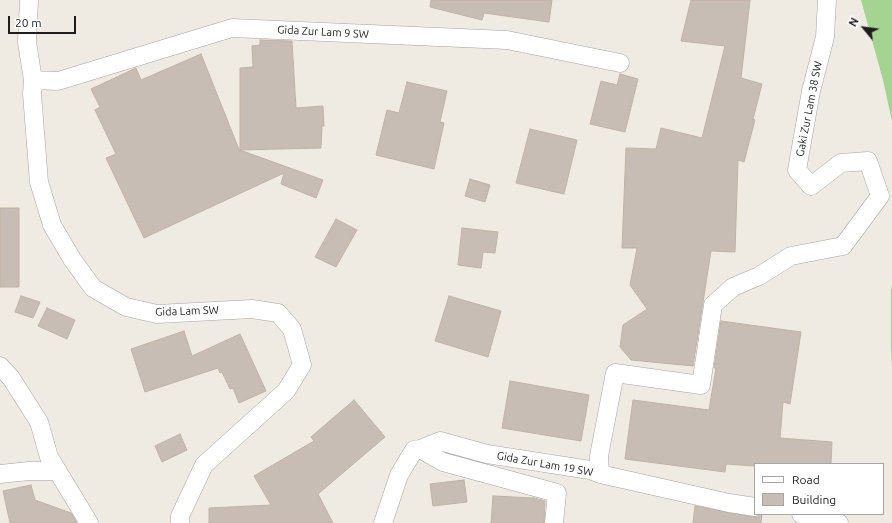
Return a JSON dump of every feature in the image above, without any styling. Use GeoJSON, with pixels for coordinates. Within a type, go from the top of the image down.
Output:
{"type":"FeatureCollection","features":[{"type":"Feature","properties":{"kind":"street","name":"Gida Lam SW"},"geometry":{"type":"LineString","coordinates":[[29,0],[27,42],[33,80],[32,94],[39,182],[52,225],[72,259],[93,288],[126,307],[157,314],[252,309],[278,313],[292,328],[302,365],[286,391],[204,465],[180,516],[180,523]]}},
{"type":"Feature","properties":{"kind":"street","name":"Gaki Zur Lam 38 SW"},"geometry":{"type":"LineString","coordinates":[[600,474],[599,456],[615,373],[700,385],[714,305],[733,287],[759,276],[791,256],[843,246],[880,196],[868,161],[841,163],[811,186],[797,170],[811,91],[824,38],[827,0]]}},
{"type":"Feature","properties":{"kind":"street","name":"Gida Zur Lam 9 SW"},"geometry":{"type":"LineString","coordinates":[[33,80],[58,81],[232,28],[507,40],[620,63]]}},
{"type":"Feature","properties":{"kind":"street"},"geometry":{"type":"LineString","coordinates":[[0,366],[11,378],[39,422],[49,457],[89,523]]}},
{"type":"Feature","properties":{"kind":"street","name":"Gida Zur Lam 19 SW"},"geometry":{"type":"LineString","coordinates":[[383,523],[400,475],[414,450],[440,441],[487,454],[590,470],[600,474],[728,503],[754,507]]}},
{"type":"Feature","properties":{"kind":"street"},"geometry":{"type":"LineString","coordinates":[[420,449],[443,462],[557,494],[554,523]]}},
{"type":"Feature","properties":{"kind":"street"},"geometry":{"type":"LineString","coordinates":[[0,474],[29,471],[58,471]]}},
{"type":"Feature","properties":{"kind":"street"},"geometry":{"type":"LineString","coordinates":[[808,515],[839,523]]}},
{"type":"Feature","properties":{"kind":"green space"},"geometry":{"type":"Polygon","coordinates":[[[861,0],[892,0],[892,121],[883,80],[861,0]]]}},
{"type":"Feature","properties":{"kind":"green space"},"geometry":{"type":"Polygon","coordinates":[[[892,284],[892,368],[891,290],[892,284]]]}},
{"type":"Feature","properties":{"kind":"building"},"geometry":{"type":"Polygon","coordinates":[[[431,0],[552,0],[549,22],[484,13],[482,20],[430,7],[431,0]]]}},
{"type":"Feature","properties":{"kind":"building"},"geometry":{"type":"Polygon","coordinates":[[[691,0],[750,0],[741,78],[762,84],[753,119],[755,120],[744,162],[738,160],[735,252],[711,251],[693,366],[631,360],[620,347],[623,325],[647,309],[630,285],[637,248],[622,248],[626,148],[656,149],[661,128],[702,138],[725,46],[681,41],[691,0]]]}},
{"type":"Feature","properties":{"kind":"building"},"geometry":{"type":"Polygon","coordinates":[[[260,40],[292,41],[296,108],[323,106],[324,126],[322,126],[321,148],[240,150],[240,68],[253,67],[252,46],[260,45],[260,40]]]}},
{"type":"Feature","properties":{"kind":"building"},"geometry":{"type":"Polygon","coordinates":[[[201,54],[240,152],[240,150],[323,180],[316,198],[281,184],[284,173],[144,238],[106,158],[116,154],[95,110],[100,107],[91,89],[136,68],[141,80],[201,54]]]}},
{"type":"Feature","properties":{"kind":"building"},"geometry":{"type":"Polygon","coordinates":[[[620,74],[638,79],[625,132],[590,124],[601,81],[617,85],[620,74]]]}},
{"type":"Feature","properties":{"kind":"building"},"geometry":{"type":"Polygon","coordinates":[[[407,82],[447,91],[440,122],[444,123],[434,169],[376,155],[387,110],[399,113],[407,82]]]}},
{"type":"Feature","properties":{"kind":"building"},"geometry":{"type":"Polygon","coordinates":[[[530,129],[577,140],[564,194],[516,183],[530,129]]]}},
{"type":"Feature","properties":{"kind":"building"},"geometry":{"type":"Polygon","coordinates":[[[470,179],[490,185],[485,202],[465,196],[470,179]]]}},
{"type":"Feature","properties":{"kind":"building"},"geometry":{"type":"Polygon","coordinates":[[[0,208],[19,208],[19,287],[0,287],[0,208]]]}},
{"type":"Feature","properties":{"kind":"building"},"geometry":{"type":"Polygon","coordinates":[[[336,219],[357,230],[336,267],[315,257],[336,219]]]}},
{"type":"Feature","properties":{"kind":"building"},"geometry":{"type":"Polygon","coordinates":[[[462,228],[498,232],[495,253],[483,252],[481,268],[458,265],[462,228]]]}},
{"type":"Feature","properties":{"kind":"building"},"geometry":{"type":"Polygon","coordinates":[[[21,296],[40,302],[33,318],[15,312],[21,296]]]}},
{"type":"Feature","properties":{"kind":"building"},"geometry":{"type":"Polygon","coordinates":[[[449,296],[501,311],[488,357],[435,341],[449,296]]]}},
{"type":"Feature","properties":{"kind":"building"},"geometry":{"type":"Polygon","coordinates":[[[47,308],[75,320],[67,339],[38,326],[47,308]]]}},
{"type":"Feature","properties":{"kind":"building"},"geometry":{"type":"Polygon","coordinates":[[[721,321],[801,332],[790,404],[783,402],[780,438],[832,442],[831,463],[754,463],[754,466],[726,464],[725,472],[625,459],[633,400],[709,410],[716,368],[714,368],[721,321]]]}},
{"type":"Feature","properties":{"kind":"building"},"geometry":{"type":"Polygon","coordinates":[[[184,331],[192,356],[240,334],[266,391],[239,403],[233,388],[230,389],[222,372],[220,373],[218,368],[145,392],[131,349],[184,331]]]}},
{"type":"Feature","properties":{"kind":"building"},"geometry":{"type":"Polygon","coordinates":[[[510,381],[589,395],[581,441],[502,428],[510,381]]]}},
{"type":"Feature","properties":{"kind":"building"},"geometry":{"type":"Polygon","coordinates":[[[354,400],[385,437],[318,494],[333,523],[209,523],[209,508],[271,505],[254,476],[314,441],[311,437],[354,400]]]}},
{"type":"Feature","properties":{"kind":"building"},"geometry":{"type":"Polygon","coordinates":[[[180,434],[187,450],[162,462],[155,446],[180,434]]]}},
{"type":"Feature","properties":{"kind":"building"},"geometry":{"type":"Polygon","coordinates":[[[464,480],[467,502],[433,506],[430,484],[464,480]]]}},
{"type":"Feature","properties":{"kind":"building"},"geometry":{"type":"Polygon","coordinates":[[[31,485],[35,500],[71,513],[77,523],[10,523],[3,491],[31,485]]]}},
{"type":"Feature","properties":{"kind":"building"},"geometry":{"type":"Polygon","coordinates":[[[493,496],[534,498],[545,501],[544,523],[491,523],[493,496]]]}},
{"type":"Feature","properties":{"kind":"building"},"geometry":{"type":"Polygon","coordinates":[[[695,506],[753,517],[762,515],[761,523],[693,523],[695,506]]]}}]}
